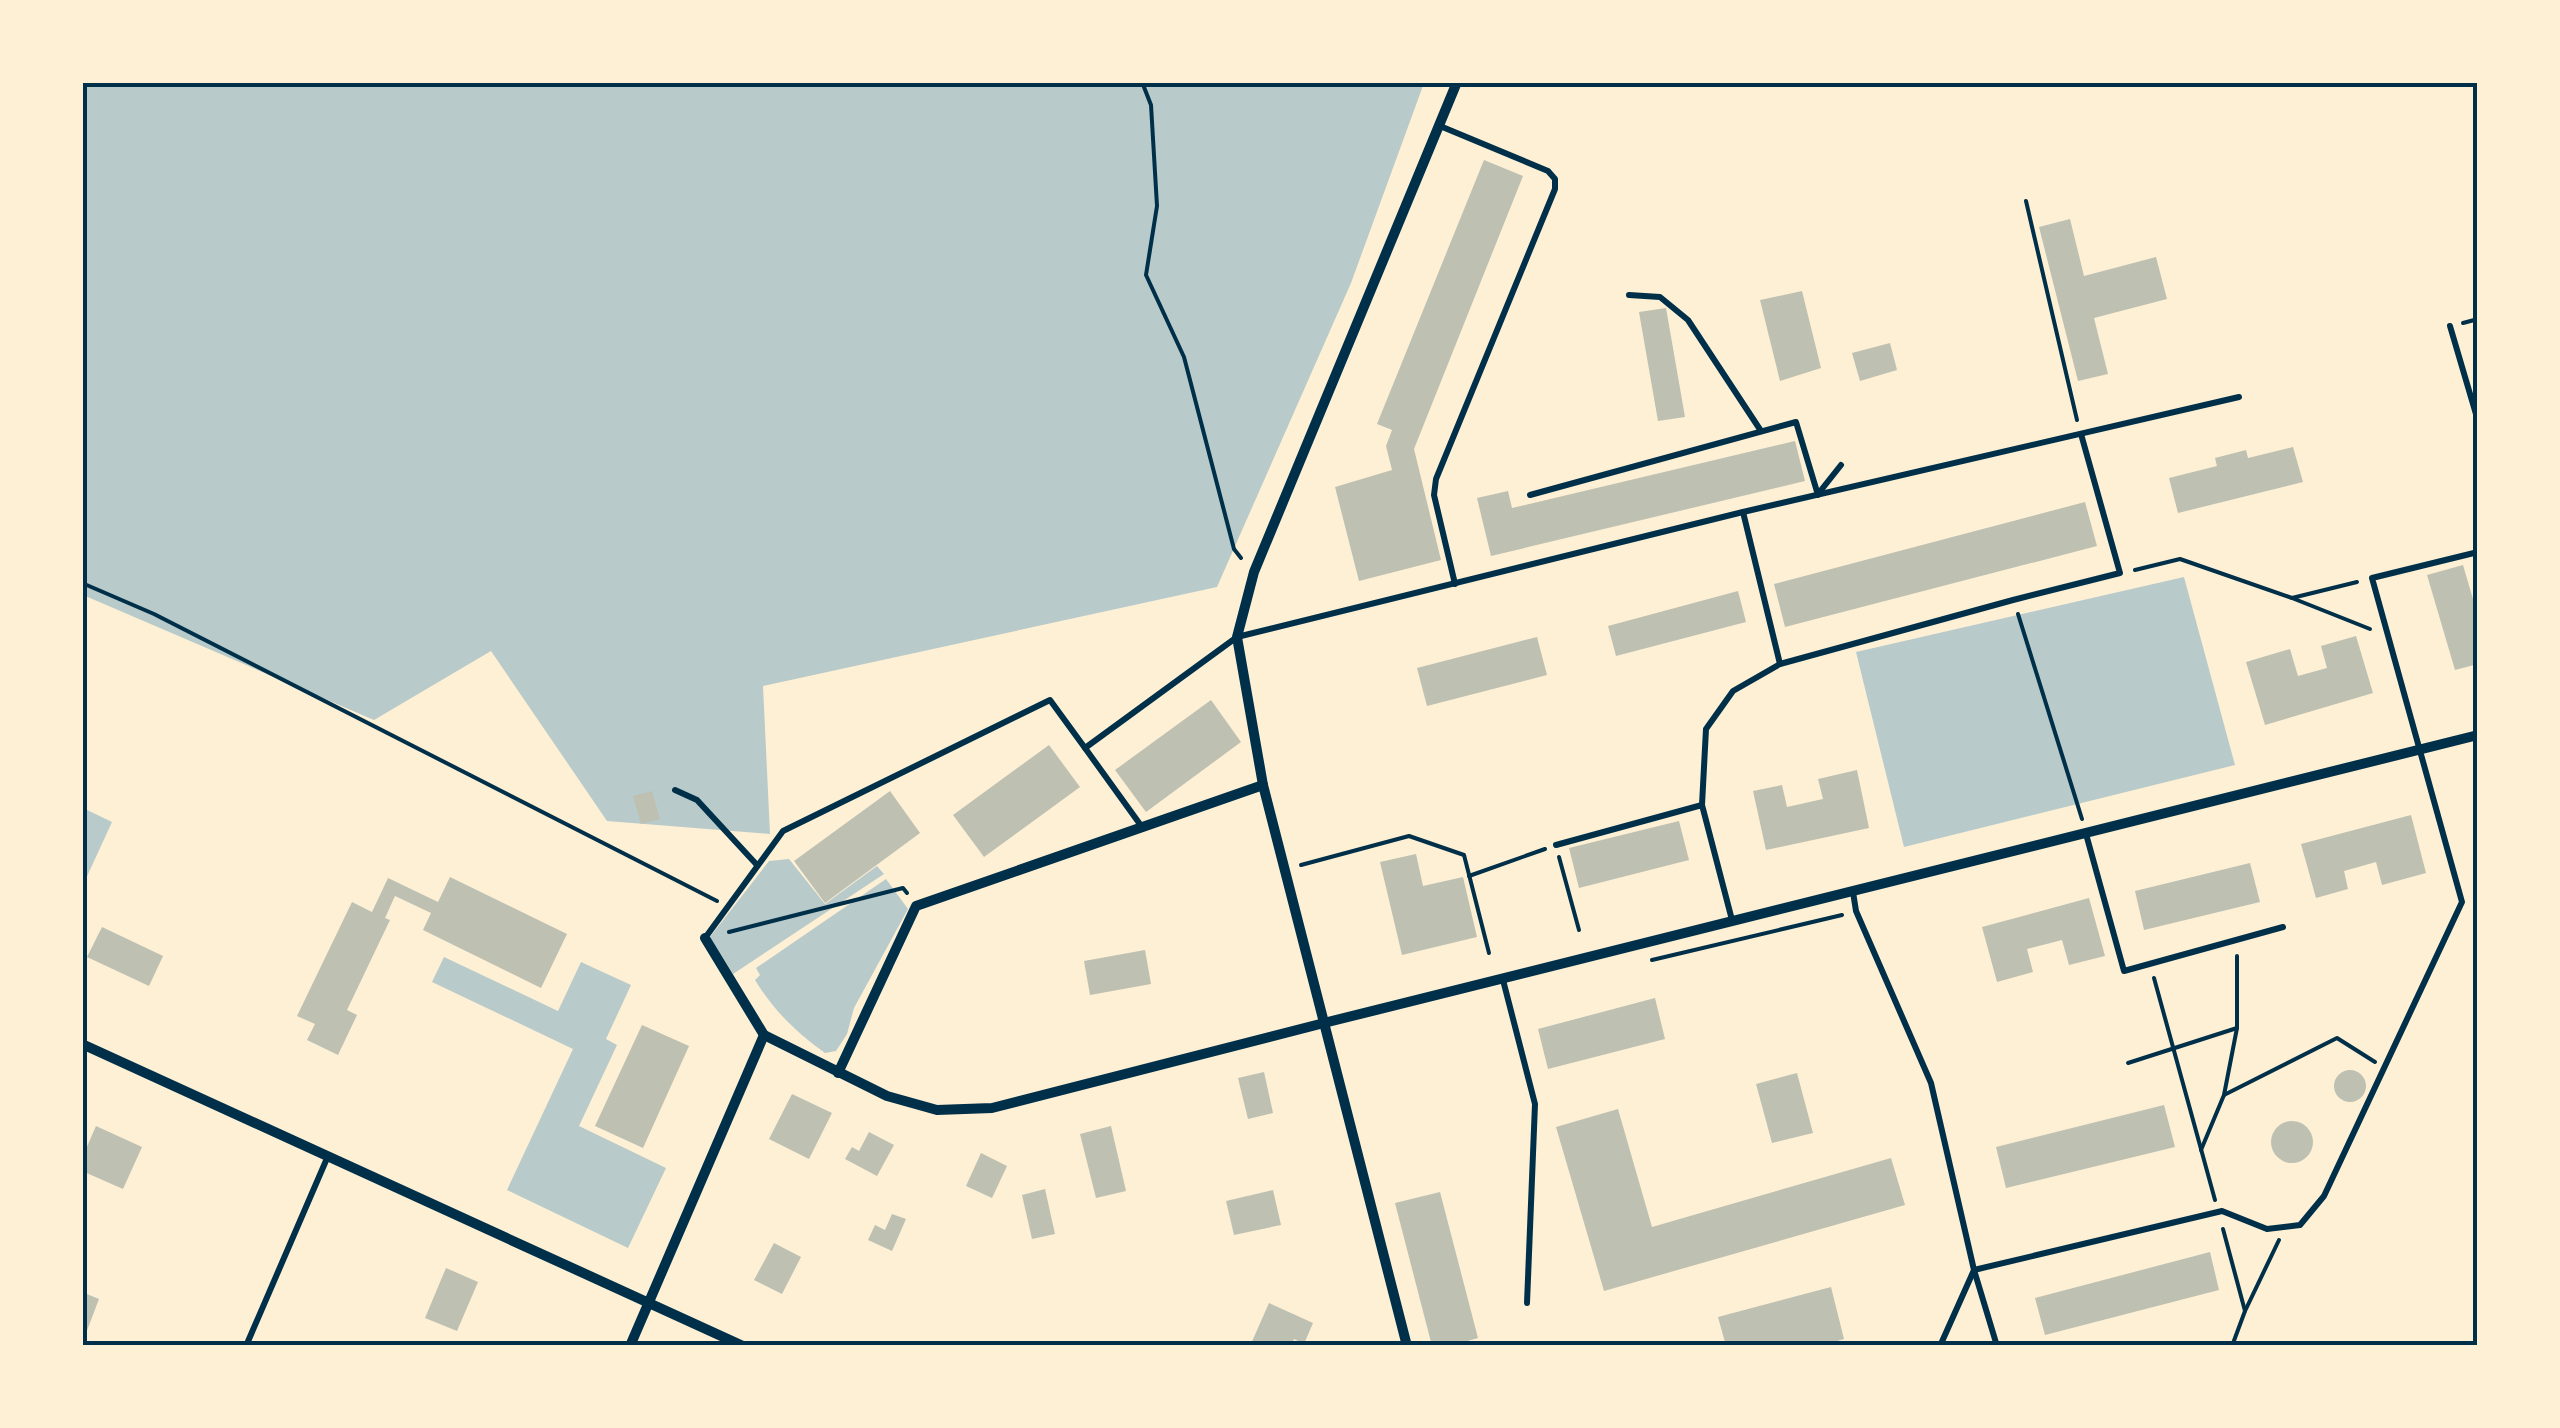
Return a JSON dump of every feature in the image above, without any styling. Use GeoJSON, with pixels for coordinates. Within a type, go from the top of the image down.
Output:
{"type":"FeatureCollection","features":[{"type":"Feature","properties":{"kind":"street"},"geometry":{"type":"LineString","coordinates":[[1407,1346],[1263,786],[1237,637],[1254,572],[1457,82]]}},
{"type":"Feature","properties":{"kind":"street"},"geometry":{"type":"LineString","coordinates":[[705,938],[764,1035],[886,1096],[936,1110],[992,1108],[2478,735]]}},
{"type":"Feature","properties":{"kind":"street"},"geometry":{"type":"LineString","coordinates":[[838,1073],[916,906],[1263,786]]}},
{"type":"Feature","properties":{"kind":"street"},"geometry":{"type":"LineString","coordinates":[[630,1346],[764,1035]]}},
{"type":"Feature","properties":{"kind":"street"},"geometry":{"type":"LineString","coordinates":[[82,1044],[743,1346]]}},
{"type":"Feature","properties":{"kind":"lane"},"geometry":{"type":"LineString","coordinates":[[1439,126],[1548,172],[1555,179],[1556,188],[1436,479],[1434,495],[1455,584]]}},
{"type":"Feature","properties":{"kind":"lane"},"geometry":{"type":"LineString","coordinates":[[1629,295],[1660,296],[1688,320],[1761,432]]}},
{"type":"Feature","properties":{"kind":"lane"},"geometry":{"type":"LineString","coordinates":[[2450,326],[2478,421]]}},
{"type":"Feature","properties":{"kind":"lane"},"geometry":{"type":"LineString","coordinates":[[1084,748],[1237,637],[1743,512],[2239,397]]}},
{"type":"Feature","properties":{"kind":"lane"},"geometry":{"type":"LineString","coordinates":[[1530,494],[1796,422],[1818,495]]}},
{"type":"Feature","properties":{"kind":"lane"},"geometry":{"type":"LineString","coordinates":[[1732,922],[1702,806],[1706,730],[1733,691],[1780,664],[2120,573],[2081,434]]}},
{"type":"Feature","properties":{"kind":"lane"},"geometry":{"type":"LineString","coordinates":[[1818,495],[1842,465]]}},
{"type":"Feature","properties":{"kind":"lane"},"geometry":{"type":"LineString","coordinates":[[1743,512],[1780,664]]}},
{"type":"Feature","properties":{"kind":"lane"},"geometry":{"type":"LineString","coordinates":[[1974,1270],[2222,1211],[2267,1229],[2300,1225],[2324,1196],[2462,902],[2372,578],[2478,552]]}},
{"type":"Feature","properties":{"kind":"lane"},"geometry":{"type":"LineString","coordinates":[[705,938],[783,831],[1050,700],[1142,827]]}},
{"type":"Feature","properties":{"kind":"lane"},"geometry":{"type":"LineString","coordinates":[[675,790],[696,800],[758,865]]}},
{"type":"Feature","properties":{"kind":"lane"},"geometry":{"type":"LineString","coordinates":[[1556,845],[1702,806]]}},
{"type":"Feature","properties":{"kind":"lane"},"geometry":{"type":"LineString","coordinates":[[2086,832],[2124,971],[2282,927]]}},
{"type":"Feature","properties":{"kind":"lane"},"geometry":{"type":"LineString","coordinates":[[1853,891],[1856,911],[1931,1083],[1974,1270],[1997,1346]]}},
{"type":"Feature","properties":{"kind":"lane"},"geometry":{"type":"LineString","coordinates":[[1503,980],[1536,1104],[1527,1303]]}},
{"type":"Feature","properties":{"kind":"lane"},"geometry":{"type":"LineString","coordinates":[[246,1346],[328,1156]]}},
{"type":"Feature","properties":{"kind":"lane"},"geometry":{"type":"LineString","coordinates":[[1940,1346],[1974,1270]]}},
{"type":"Feature","properties":{"kind":"path"},"geometry":{"type":"LineString","coordinates":[[1142,82],[1152,104],[1157,206],[1146,276],[1184,357],[1234,549],[1254,572]]}},
{"type":"Feature","properties":{"kind":"path"},"geometry":{"type":"LineString","coordinates":[[2026,201],[2081,434]]}},
{"type":"Feature","properties":{"kind":"path"},"geometry":{"type":"LineString","coordinates":[[2120,573],[2180,560],[2388,636]]}},
{"type":"Feature","properties":{"kind":"path"},"geometry":{"type":"LineString","coordinates":[[2292,598],[2372,578]]}},
{"type":"Feature","properties":{"kind":"path"},"geometry":{"type":"LineString","coordinates":[[82,583],[154,614],[728,906]]}},
{"type":"Feature","properties":{"kind":"path"},"geometry":{"type":"LineString","coordinates":[[2013,600],[2086,832]]}},
{"type":"Feature","properties":{"kind":"path"},"geometry":{"type":"LineString","coordinates":[[1285,870],[1409,836],[1464,855],[1489,952]]}},
{"type":"Feature","properties":{"kind":"path"},"geometry":{"type":"LineString","coordinates":[[1469,876],[1556,845],[1579,930]]}},
{"type":"Feature","properties":{"kind":"path"},"geometry":{"type":"LineString","coordinates":[[705,938],[903,888],[916,906]]}},
{"type":"Feature","properties":{"kind":"path"},"geometry":{"type":"LineString","coordinates":[[2201,1150],[2224,1095],[2238,1028],[2238,940]]}},
{"type":"Feature","properties":{"kind":"path"},"geometry":{"type":"LineString","coordinates":[[2150,964],[2245,1311]]}},
{"type":"Feature","properties":{"kind":"path"},"geometry":{"type":"LineString","coordinates":[[2128,1063],[2238,1028]]}},
{"type":"Feature","properties":{"kind":"path"},"geometry":{"type":"LineString","coordinates":[[2224,1095],[2337,1038],[2384,1068]]}},
{"type":"Feature","properties":{"kind":"path"},"geometry":{"type":"LineString","coordinates":[[2232,1346],[2286,1227]]}},
{"type":"Feature","properties":{"kind":"shaded area"},"geometry":{"type":"Polygon","coordinates":[[[83,83],[1424,83],[1351,283],[1217,587],[763,686],[770,834],[607,821],[491,651],[374,720],[83,595],[83,83]]]}},
{"type":"Feature","properties":{"kind":"shaded area"},"geometry":{"type":"Polygon","coordinates":[[[2184,577],[2235,765],[1904,847],[1856,652],[2184,577]]]}},
{"type":"Feature","properties":{"kind":"shaded area"},"geometry":{"type":"Polygon","coordinates":[[[83,808],[112,822],[83,885],[83,808]]]}},
{"type":"Feature","properties":{"kind":"shaded area"},"geometry":{"type":"Polygon","coordinates":[[[789,859],[825,904],[877,866],[884,874],[733,974],[710,937],[769,861],[789,859]]]}},
{"type":"Feature","properties":{"kind":"shaded area"},"geometry":{"type":"Polygon","coordinates":[[[886,879],[908,909],[854,1008],[847,1034],[836,1051],[825,1053],[770,1002],[755,980],[760,975],[756,968],[886,879]]]}},
{"type":"Feature","properties":{"kind":"shaded area"},"geometry":{"type":"Polygon","coordinates":[[[444,957],[558,1011],[581,962],[631,985],[606,1039],[617,1045],[579,1126],[666,1168],[628,1248],[507,1190],[573,1049],[432,982],[444,957]]]}},
{"type":"Feature","properties":{"kind":"building"},"geometry":{"type":"Polygon","coordinates":[[[1484,160],[1523,176],[1414,449],[1441,560],[1359,581],[1335,487],[1392,470],[1386,446],[1392,430],[1377,424],[1484,160]]]}},
{"type":"Feature","properties":{"kind":"building"},"geometry":{"type":"Polygon","coordinates":[[[2070,219],[2084,276],[2156,257],[2167,299],[2094,318],[2108,374],[2078,381],[2039,227],[2070,219]]]}},
{"type":"Feature","properties":{"kind":"building"},"geometry":{"type":"Polygon","coordinates":[[[1802,291],[1821,368],[1780,381],[1760,300],[1802,291]]]}},
{"type":"Feature","properties":{"kind":"building"},"geometry":{"type":"Polygon","coordinates":[[[1666,308],[1685,417],[1658,421],[1639,312],[1666,308]]]}},
{"type":"Feature","properties":{"kind":"building"},"geometry":{"type":"Polygon","coordinates":[[[1890,343],[1897,370],[1860,381],[1852,353],[1890,343]]]}},
{"type":"Feature","properties":{"kind":"building"},"geometry":{"type":"Polygon","coordinates":[[[1795,441],[1805,481],[1491,556],[1477,498],[1508,491],[1512,508],[1795,441]]]}},
{"type":"Feature","properties":{"kind":"building"},"geometry":{"type":"Polygon","coordinates":[[[2293,447],[2303,482],[2178,513],[2169,478],[2217,466],[2215,458],[2246,450],[2248,458],[2293,447]]]}},
{"type":"Feature","properties":{"kind":"building"},"geometry":{"type":"Polygon","coordinates":[[[2085,502],[2097,546],[1785,627],[1774,584],[2085,502]]]}},
{"type":"Feature","properties":{"kind":"building"},"geometry":{"type":"Polygon","coordinates":[[[2463,565],[2478,616],[2478,664],[2455,670],[2427,575],[2463,565]]]}},
{"type":"Feature","properties":{"kind":"building"},"geometry":{"type":"Polygon","coordinates":[[[1738,591],[1746,622],[1616,656],[1608,626],[1738,591]]]}},
{"type":"Feature","properties":{"kind":"building"},"geometry":{"type":"Polygon","coordinates":[[[2356,636],[2373,693],[2265,725],[2246,662],[2290,649],[2298,676],[2327,668],[2321,646],[2356,636]]]}},
{"type":"Feature","properties":{"kind":"building"},"geometry":{"type":"Polygon","coordinates":[[[1537,637],[1547,675],[1427,706],[1417,668],[1537,637]]]}},
{"type":"Feature","properties":{"kind":"building"},"geometry":{"type":"Polygon","coordinates":[[[1211,700],[1241,742],[1146,812],[1115,770],[1211,700]]]}},
{"type":"Feature","properties":{"kind":"building"},"geometry":{"type":"Polygon","coordinates":[[[1049,745],[1080,787],[984,857],[953,815],[1049,745]]]}},
{"type":"Feature","properties":{"kind":"building"},"geometry":{"type":"Polygon","coordinates":[[[1857,770],[1869,828],[1766,850],[1753,791],[1782,785],[1787,807],[1823,799],[1818,779],[1857,770]]]}},
{"type":"Feature","properties":{"kind":"building"},"geometry":{"type":"Polygon","coordinates":[[[652,791],[660,819],[641,824],[633,796],[652,791]]]}},
{"type":"Feature","properties":{"kind":"building"},"geometry":{"type":"Polygon","coordinates":[[[890,791],[920,833],[825,903],[794,861],[890,791]]]}},
{"type":"Feature","properties":{"kind":"building"},"geometry":{"type":"Polygon","coordinates":[[[2411,815],[2426,873],[2382,885],[2376,862],[2344,871],[2348,889],[2316,898],[2301,844],[2411,815]]]}},
{"type":"Feature","properties":{"kind":"building"},"geometry":{"type":"Polygon","coordinates":[[[1679,821],[1689,860],[1579,888],[1569,848],[1679,821]]]}},
{"type":"Feature","properties":{"kind":"building"},"geometry":{"type":"Polygon","coordinates":[[[1416,854],[1423,886],[1463,877],[1477,937],[1402,955],[1380,862],[1416,854]]]}},
{"type":"Feature","properties":{"kind":"building"},"geometry":{"type":"Polygon","coordinates":[[[2250,863],[2260,902],[2144,930],[2135,891],[2250,863]]]}},
{"type":"Feature","properties":{"kind":"building"},"geometry":{"type":"Polygon","coordinates":[[[450,877],[567,934],[541,988],[423,930],[431,913],[395,896],[385,918],[390,920],[347,1010],[357,1015],[338,1055],[307,1040],[315,1024],[297,1016],[352,902],[372,912],[388,878],[438,902],[450,877]]]}},
{"type":"Feature","properties":{"kind":"building"},"geometry":{"type":"Polygon","coordinates":[[[2089,898],[2105,956],[2069,965],[2062,940],[2027,949],[2033,972],[1997,982],[1982,927],[2089,898]]]}},
{"type":"Feature","properties":{"kind":"building"},"geometry":{"type":"Polygon","coordinates":[[[102,927],[163,956],[149,986],[87,957],[102,927]]]}},
{"type":"Feature","properties":{"kind":"building"},"geometry":{"type":"Polygon","coordinates":[[[1145,950],[1151,984],[1090,995],[1084,961],[1145,950]]]}},
{"type":"Feature","properties":{"kind":"building"},"geometry":{"type":"Polygon","coordinates":[[[1655,998],[1665,1039],[1548,1069],[1538,1029],[1655,998]]]}},
{"type":"Feature","properties":{"kind":"building"},"geometry":{"type":"Polygon","coordinates":[[[642,1025],[689,1046],[643,1148],[595,1126],[642,1025]]]}},
{"type":"Feature","properties":{"kind":"building"},"geometry":{"type":"Polygon","coordinates":[[[2350,1070],[2361,1075],[2366,1086],[2361,1097],[2350,1102],[2339,1097],[2334,1086],[2339,1075],[2350,1070]]]}},
{"type":"Feature","properties":{"kind":"building"},"geometry":{"type":"Polygon","coordinates":[[[1264,1072],[1273,1113],[1248,1119],[1238,1078],[1264,1072]]]}},
{"type":"Feature","properties":{"kind":"building"},"geometry":{"type":"Polygon","coordinates":[[[1797,1073],[1813,1133],[1772,1143],[1756,1084],[1797,1073]]]}},
{"type":"Feature","properties":{"kind":"building"},"geometry":{"type":"Polygon","coordinates":[[[792,1094],[832,1113],[809,1159],[769,1139],[792,1094]]]}},
{"type":"Feature","properties":{"kind":"building"},"geometry":{"type":"Polygon","coordinates":[[[2164,1105],[2175,1147],[2006,1188],[1996,1147],[2164,1105]]]}},
{"type":"Feature","properties":{"kind":"building"},"geometry":{"type":"Polygon","coordinates":[[[1618,1109],[1652,1227],[1891,1158],[1905,1205],[1604,1291],[1556,1127],[1618,1109]]]}},
{"type":"Feature","properties":{"kind":"building"},"geometry":{"type":"Polygon","coordinates":[[[2292,1121],[2307,1127],[2313,1142],[2307,1157],[2292,1163],[2277,1157],[2271,1142],[2277,1127],[2292,1121]]]}},
{"type":"Feature","properties":{"kind":"building"},"geometry":{"type":"Polygon","coordinates":[[[96,1126],[142,1147],[123,1189],[82,1171],[82,1158],[96,1126]]]}},
{"type":"Feature","properties":{"kind":"building"},"geometry":{"type":"Polygon","coordinates":[[[1111,1126],[1126,1191],[1096,1198],[1080,1134],[1111,1126]]]}},
{"type":"Feature","properties":{"kind":"building"},"geometry":{"type":"Polygon","coordinates":[[[869,1132],[894,1145],[877,1176],[845,1159],[852,1147],[859,1151],[869,1132]]]}},
{"type":"Feature","properties":{"kind":"building"},"geometry":{"type":"Polygon","coordinates":[[[981,1153],[1007,1166],[992,1198],[966,1186],[981,1153]]]}},
{"type":"Feature","properties":{"kind":"building"},"geometry":{"type":"Polygon","coordinates":[[[1045,1189],[1055,1234],[1032,1239],[1022,1195],[1045,1189]]]}},
{"type":"Feature","properties":{"kind":"building"},"geometry":{"type":"Polygon","coordinates":[[[1273,1190],[1281,1225],[1234,1235],[1226,1201],[1273,1190]]]}},
{"type":"Feature","properties":{"kind":"building"},"geometry":{"type":"Polygon","coordinates":[[[1440,1192],[1478,1338],[1450,1346],[1432,1346],[1395,1203],[1440,1192]]]}},
{"type":"Feature","properties":{"kind":"building"},"geometry":{"type":"Polygon","coordinates":[[[892,1214],[906,1219],[892,1251],[868,1240],[875,1225],[885,1230],[892,1214]]]}},
{"type":"Feature","properties":{"kind":"building"},"geometry":{"type":"Polygon","coordinates":[[[774,1243],[801,1257],[782,1294],[754,1280],[774,1243]]]}},
{"type":"Feature","properties":{"kind":"building"},"geometry":{"type":"Polygon","coordinates":[[[2210,1252],[2219,1290],[2045,1335],[2035,1298],[2210,1252]]]}},
{"type":"Feature","properties":{"kind":"building"},"geometry":{"type":"Polygon","coordinates":[[[446,1268],[478,1282],[457,1331],[425,1318],[446,1268]]]}},
{"type":"Feature","properties":{"kind":"building"},"geometry":{"type":"Polygon","coordinates":[[[1831,1287],[1844,1339],[1820,1346],[1726,1346],[1718,1317],[1831,1287]]]}},
{"type":"Feature","properties":{"kind":"building"},"geometry":{"type":"Polygon","coordinates":[[[82,1292],[99,1299],[83,1341],[82,1341],[82,1292]]]}},
{"type":"Feature","properties":{"kind":"building"},"geometry":{"type":"Polygon","coordinates":[[[1269,1303],[1313,1323],[1304,1344],[1294,1339],[1291,1346],[1250,1346],[1269,1303]]]}}]}
